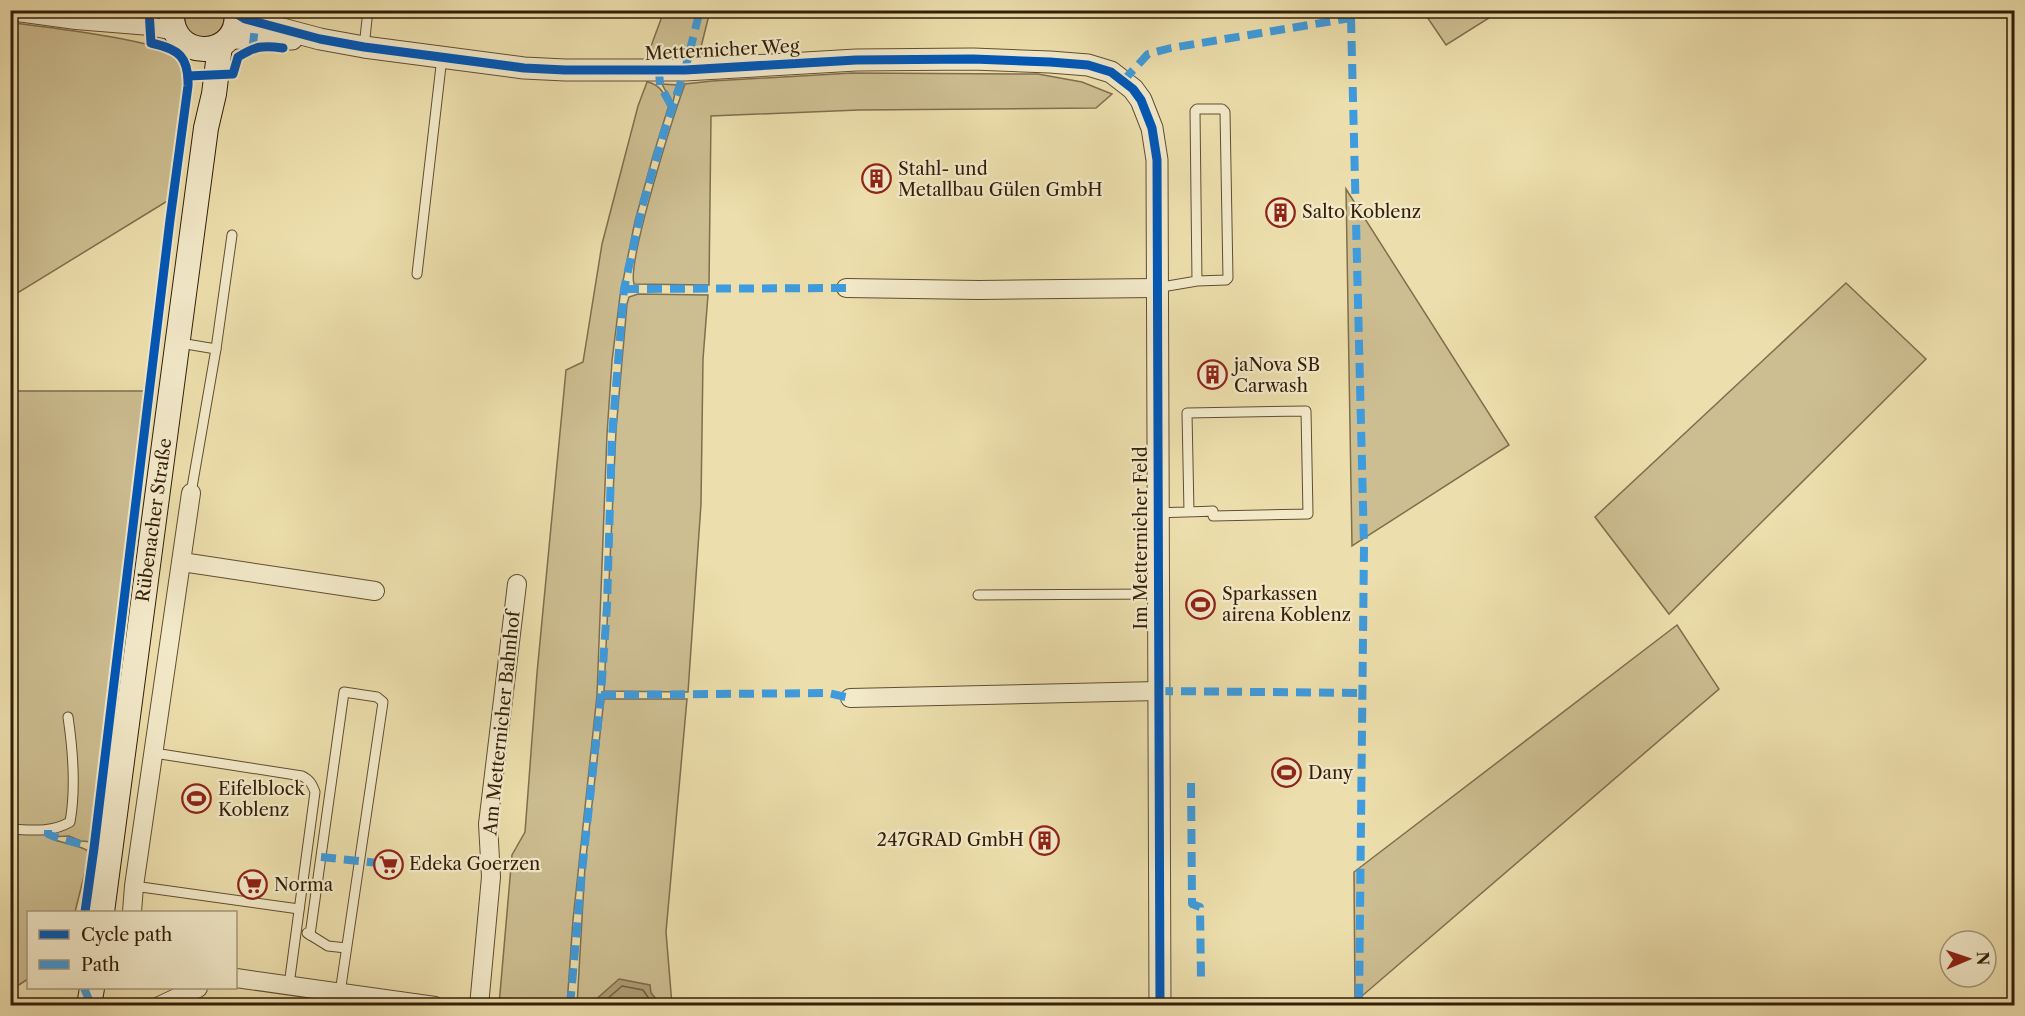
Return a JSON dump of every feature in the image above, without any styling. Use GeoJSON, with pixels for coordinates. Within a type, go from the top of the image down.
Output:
{"type":"FeatureCollection","features":[{"type":"Feature","properties":{"kind":"main road","name":"Rübenacher Straße"},"geometry":{"type":"LineString","coordinates":[[102,911],[206,128],[225,42],[237,22],[237,12]]}},
{"type":"Feature","properties":{"kind":"main road","name":"Rübenacher Straße"},"geometry":{"type":"LineString","coordinates":[[173,21],[186,44],[194,48],[204,71],[206,128]]}},
{"type":"Feature","properties":{"kind":"main road"},"geometry":{"type":"LineString","coordinates":[[194,48],[212,49],[225,42]]}},
{"type":"Feature","properties":{"kind":"street"},"geometry":{"type":"LineString","coordinates":[[143,10],[150,10]]}},
{"type":"Feature","properties":{"kind":"street"},"geometry":{"type":"LineString","coordinates":[[10,11],[76,20],[150,26],[173,21]]}},
{"type":"Feature","properties":{"kind":"street","name":"Metternicher Weg"},"geometry":{"type":"LineString","coordinates":[[237,12],[245,19],[320,39],[524,68],[607,71],[685,70],[856,60],[1017,60],[1088,65],[1111,72],[1123,81]]}},
{"type":"Feature","properties":{"kind":"street","name":"Metternicher Weg"},"geometry":{"type":"LineString","coordinates":[[225,42],[320,39]]}},
{"type":"Feature","properties":{"kind":"street","name":"Im Metternicher Feld"},"geometry":{"type":"LineString","coordinates":[[1123,81],[1141,100],[1148,115],[1157,160],[1160,1005]]}},
{"type":"Feature","properties":{"kind":"street"},"geometry":{"type":"LineString","coordinates":[[846,288],[979,290],[1156,288]]}},
{"type":"Feature","properties":{"kind":"street","name":"Rübenacher Straße"},"geometry":{"type":"LineString","coordinates":[[132,911],[192,493]]}},
{"type":"Feature","properties":{"kind":"street","name":"Rübenacher Straße"},"geometry":{"type":"LineString","coordinates":[[182,562],[375,591]]}},
{"type":"Feature","properties":{"kind":"street","name":"Am Metternicher Bahnhof"},"geometry":{"type":"LineString","coordinates":[[479,1005],[491,877],[488,824],[517,584]]}},
{"type":"Feature","properties":{"kind":"street"},"geometry":{"type":"LineString","coordinates":[[850,698],[1158,691]]}},
{"type":"Feature","properties":{"kind":"street"},"geometry":{"type":"LineString","coordinates":[[237,978],[435,1005]]}},
{"type":"Feature","properties":{"kind":"street"},"geometry":{"type":"LineString","coordinates":[[159,1005],[177,992]]}},
{"type":"Feature","properties":{"kind":"lane"},"geometry":{"type":"LineString","coordinates":[[364,47],[368,10]]}},
{"type":"Feature","properties":{"kind":"lane"},"geometry":{"type":"LineString","coordinates":[[417,274],[442,57]]}},
{"type":"Feature","properties":{"kind":"lane"},"geometry":{"type":"LineString","coordinates":[[1156,288],[1197,280],[1226,280],[1228,278],[1225,112],[1222,109],[1197,109],[1195,111],[1197,280]]}},
{"type":"Feature","properties":{"kind":"lane","name":"Rübenacher Straße"},"geometry":{"type":"LineString","coordinates":[[192,493],[232,235]]}},
{"type":"Feature","properties":{"kind":"lane"},"geometry":{"type":"LineString","coordinates":[[177,342],[216,349]]}},
{"type":"Feature","properties":{"kind":"lane"},"geometry":{"type":"LineString","coordinates":[[1158,513],[1213,512],[1213,516],[1308,514],[1306,411],[1188,413],[1189,512]]}},
{"type":"Feature","properties":{"kind":"lane"},"geometry":{"type":"LineString","coordinates":[[978,595],[1158,594]]}},
{"type":"Feature","properties":{"kind":"lane"},"geometry":{"type":"LineString","coordinates":[[310,935],[344,692],[377,697],[383,702],[340,993]]}},
{"type":"Feature","properties":{"kind":"lane"},"geometry":{"type":"LineString","coordinates":[[10,829],[48,830],[61,828],[70,822],[72,750],[68,717]]}},
{"type":"Feature","properties":{"kind":"lane"},"geometry":{"type":"LineString","coordinates":[[154,753],[302,776],[309,779],[315,792],[289,985]]}},
{"type":"Feature","properties":{"kind":"lane"},"geometry":{"type":"LineString","coordinates":[[134,886],[299,909]]}},
{"type":"Feature","properties":{"kind":"lane"},"geometry":{"type":"LineString","coordinates":[[296,929],[303,930],[327,946],[346,948]]}},
{"type":"Feature","properties":{"kind":"shaded area"},"geometry":{"type":"Polygon","coordinates":[[[185,11],[224,11],[224,22],[219,31],[212,35],[204,37],[196,35],[189,30],[185,22],[185,11]]]}},
{"type":"Feature","properties":{"kind":"shaded area"},"geometry":{"type":"Polygon","coordinates":[[[664,11],[710,11],[701,47],[704,55],[638,63],[647,57],[664,11]]]}},
{"type":"Feature","properties":{"kind":"shaded area"},"geometry":{"type":"Polygon","coordinates":[[[1423,11],[1500,11],[1446,45],[1423,11]]]}},
{"type":"Feature","properties":{"kind":"shaded area"},"geometry":{"type":"Polygon","coordinates":[[[14,23],[100,35],[165,50],[176,56],[182,63],[185,90],[169,200],[11,297],[10,25],[14,23]]]}},
{"type":"Feature","properties":{"kind":"shaded area"},"geometry":{"type":"Polygon","coordinates":[[[852,73],[1038,74],[1082,82],[1112,94],[1096,108],[859,110],[711,116],[709,285],[634,284],[637,247],[644,219],[685,84],[852,73]]]}},
{"type":"Feature","properties":{"kind":"shaded area"},"geometry":{"type":"Polygon","coordinates":[[[647,82],[659,88],[669,105],[635,221],[620,296],[612,361],[597,695],[573,920],[567,1005],[499,1005],[512,855],[525,832],[537,673],[566,370],[583,362],[602,244],[638,106],[647,82]]]}},
{"type":"Feature","properties":{"kind":"shaded area"},"geometry":{"type":"Polygon","coordinates":[[[662,84],[677,85],[673,102],[671,101],[662,84]]]}},
{"type":"Feature","properties":{"kind":"shaded area"},"geometry":{"type":"Polygon","coordinates":[[[1346,189],[1509,445],[1352,546],[1346,189]]]}},
{"type":"Feature","properties":{"kind":"shaded area"},"geometry":{"type":"Polygon","coordinates":[[[1846,283],[1926,359],[1669,614],[1595,517],[1846,283]]]}},
{"type":"Feature","properties":{"kind":"shaded area"},"geometry":{"type":"Polygon","coordinates":[[[638,294],[708,295],[703,359],[701,504],[688,692],[604,691],[616,430],[627,304],[629,297],[638,294]]]}},
{"type":"Feature","properties":{"kind":"shaded area"},"geometry":{"type":"Polygon","coordinates":[[[11,391],[145,391],[92,842],[81,841],[69,836],[48,837],[90,852],[75,911],[27,911],[27,980],[11,990],[11,391]]]}},
{"type":"Feature","properties":{"kind":"shaded area"},"geometry":{"type":"Polygon","coordinates":[[[1677,625],[1719,689],[1355,1002],[1354,872],[1677,625]]]}},
{"type":"Feature","properties":{"kind":"shaded area"},"geometry":{"type":"Polygon","coordinates":[[[604,699],[687,699],[666,932],[672,1005],[661,1005],[651,993],[577,1006],[585,866],[604,699]]]}},
{"type":"Feature","properties":{"kind":"water"},"geometry":{"type":"Polygon","coordinates":[[[619,979],[650,985],[651,993],[661,1005],[593,1005],[593,1002],[619,979]]]}},
{"type":"Feature","properties":{"kind":"marked path"},"geometry":{"type":"LineString","coordinates":[[570,1006],[601,695],[607,606],[612,436],[624,289],[642,207],[685,70],[700,10]]}},
{"type":"Feature","properties":{"kind":"marked path"},"geometry":{"type":"LineString","coordinates":[[1123,81],[1148,54],[1171,48],[1351,18],[1379,10]]}},
{"type":"Feature","properties":{"kind":"marked path"},"geometry":{"type":"LineString","coordinates":[[1351,18],[1364,546],[1359,1006]]}},
{"type":"Feature","properties":{"kind":"marked path"},"geometry":{"type":"LineString","coordinates":[[254,48],[256,19]]}},
{"type":"Feature","properties":{"kind":"marked path"},"geometry":{"type":"LineString","coordinates":[[659,70],[660,85],[672,107]]}},
{"type":"Feature","properties":{"kind":"marked path"},"geometry":{"type":"LineString","coordinates":[[624,289],[846,288]]}},
{"type":"Feature","properties":{"kind":"marked path"},"geometry":{"type":"LineString","coordinates":[[1158,691],[1363,693]]}},
{"type":"Feature","properties":{"kind":"marked path"},"geometry":{"type":"LineString","coordinates":[[601,695],[828,693],[850,698]]}},
{"type":"Feature","properties":{"kind":"marked path"},"geometry":{"type":"LineString","coordinates":[[1191,783],[1192,904],[1200,907],[1201,978]]}},
{"type":"Feature","properties":{"kind":"marked path"},"geometry":{"type":"LineString","coordinates":[[48,830],[48,834],[53,836],[94,848]]}},
{"type":"Feature","properties":{"kind":"marked path"},"geometry":{"type":"LineString","coordinates":[[321,857],[378,863]]}},
{"type":"Feature","properties":{"kind":"marked path"},"geometry":{"type":"LineString","coordinates":[[84,989],[90,1002]]}},
{"type":"Feature","properties":{"kind":"marked path"},"geometry":{"type":"LineString","coordinates":[[490,1006],[495,1003],[530,1006]]}},
{"type":"Feature","properties":{"kind":"cycle path"},"geometry":{"type":"LineString","coordinates":[[85,911],[188,86],[187,68],[180,56],[169,48],[151,43],[149,10]]}},
{"type":"Feature","properties":{"kind":"cycle path"},"geometry":{"type":"LineString","coordinates":[[237,14],[245,19],[320,39],[524,68],[685,70],[856,60],[973,59],[1088,65],[1111,72],[1133,89],[1141,100],[1152,128],[1157,160],[1160,1006]]}},
{"type":"Feature","properties":{"kind":"cycle path"},"geometry":{"type":"LineString","coordinates":[[188,76],[233,74],[238,57],[244,53],[259,47],[283,48]]}},
{"type":"Feature","properties":{"kind":"place","name":"Stahl- und Metallbau Gülen GmbH"},"geometry":{"type":"Point","coordinates":[877,179]}},
{"type":"Feature","properties":{"kind":"place","name":"Salto Koblenz"},"geometry":{"type":"Point","coordinates":[1281,212]}},
{"type":"Feature","properties":{"kind":"place","name":"jaNova SB Carwash"},"geometry":{"type":"Point","coordinates":[1213,375]}},
{"type":"Feature","properties":{"kind":"place","name":"Sparkassen airena Koblenz"},"geometry":{"type":"Point","coordinates":[1201,604]}},
{"type":"Feature","properties":{"kind":"place","name":"Dany"},"geometry":{"type":"Point","coordinates":[1287,773]}},
{"type":"Feature","properties":{"kind":"place","name":"Eifelblock Koblenz"},"geometry":{"type":"Point","coordinates":[197,799]}},
{"type":"Feature","properties":{"kind":"place","name":"247GRAD GmbH"},"geometry":{"type":"Point","coordinates":[1045,840]}},
{"type":"Feature","properties":{"kind":"place","name":"Edeka Goerzen"},"geometry":{"type":"Point","coordinates":[388,864]}},
{"type":"Feature","properties":{"kind":"place","name":"Norma"},"geometry":{"type":"Point","coordinates":[253,885]}}]}
